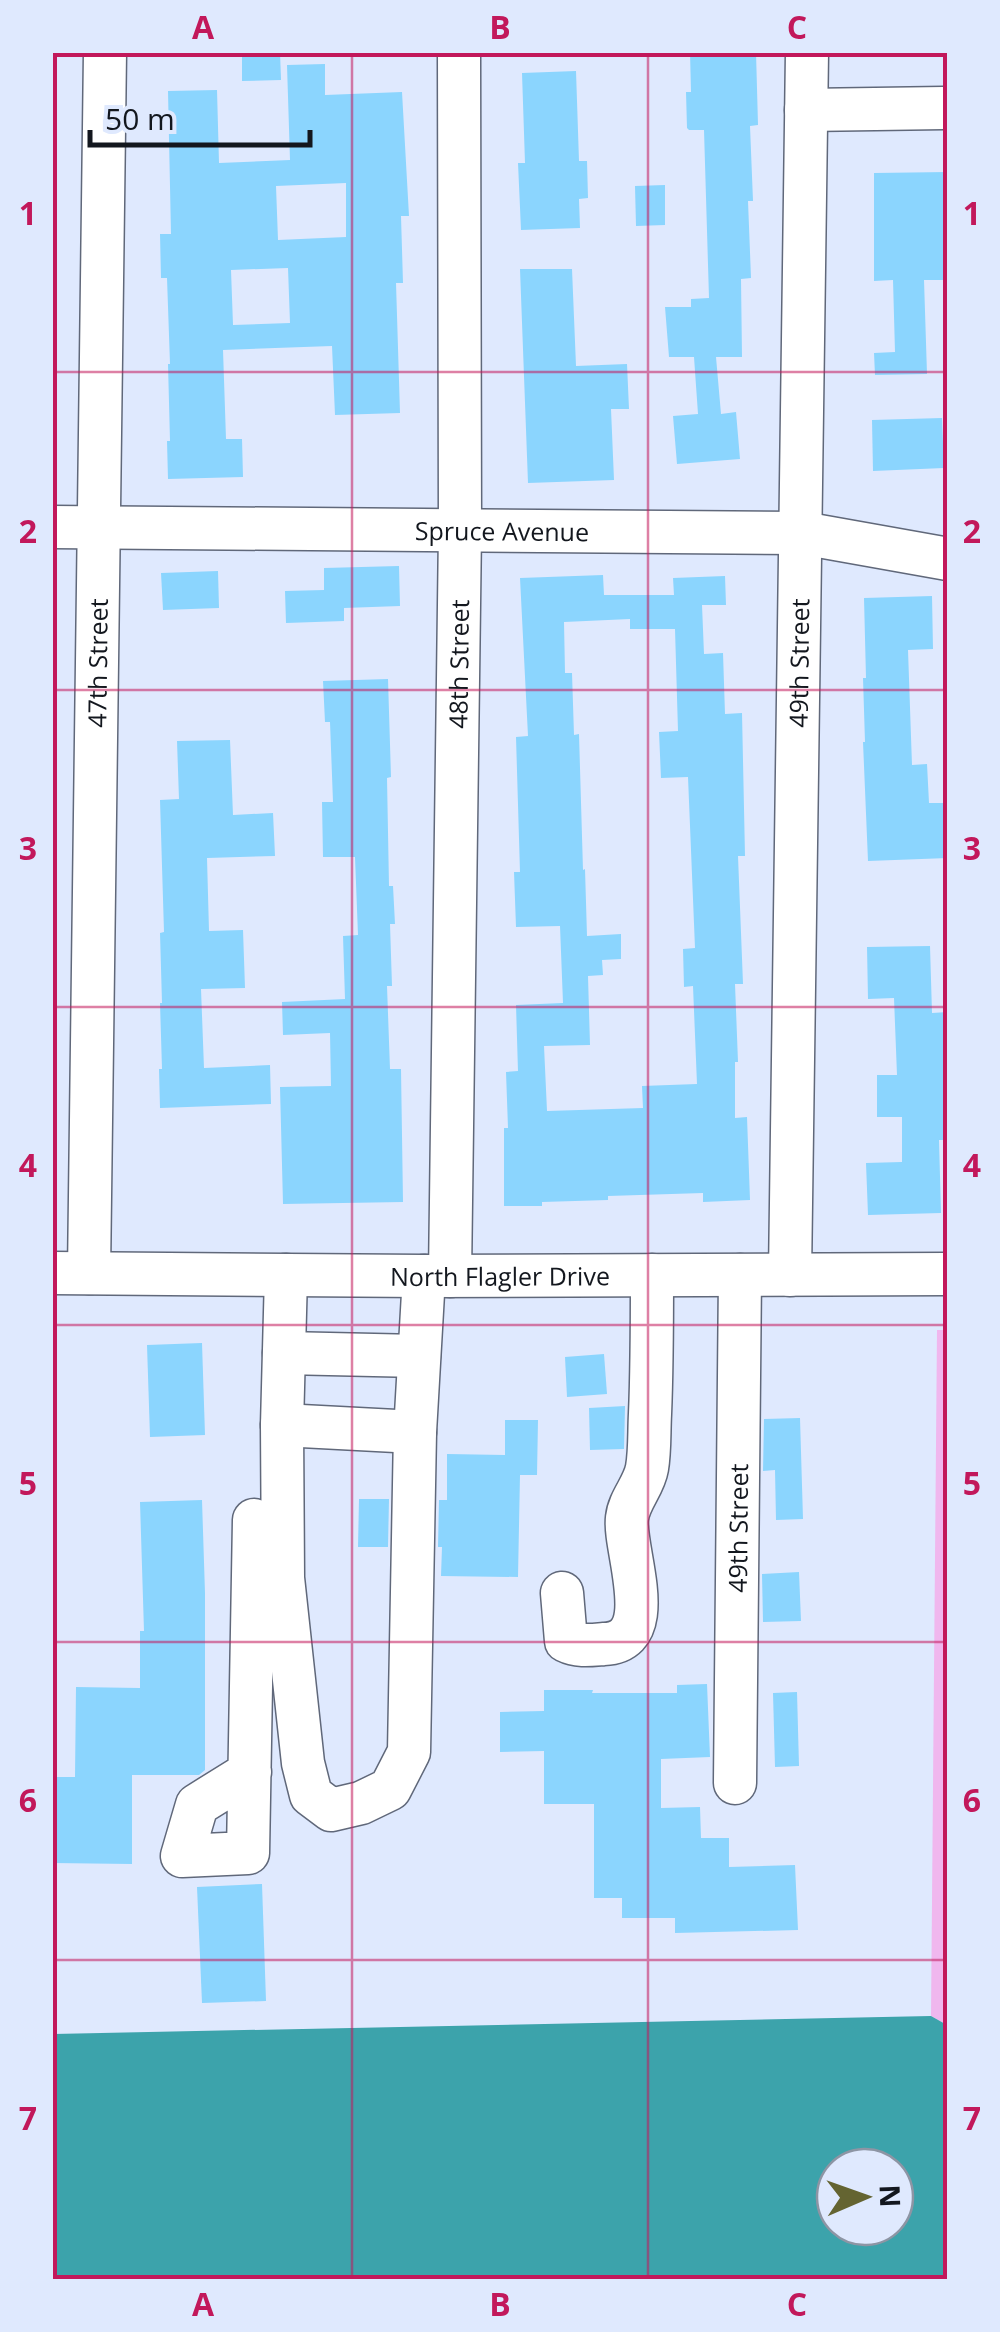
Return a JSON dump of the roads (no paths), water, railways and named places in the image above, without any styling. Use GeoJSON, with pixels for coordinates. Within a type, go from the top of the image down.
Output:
{"type":"FeatureCollection","features":[{"type":"Feature","properties":{"kind":"street","name":"47th Street"},"geometry":{"type":"LineString","coordinates":[[71,1273],[100,527],[106,52]]}},
{"type":"Feature","properties":{"kind":"street","name":"48th Street"},"geometry":{"type":"LineString","coordinates":[[282,1425],[282,1578],[303,1763],[311,1796],[331,1810],[361,1803],[390,1789],[409,1752],[419,1356],[437,1276],[460,530],[459,52]]}},
{"type":"Feature","properties":{"kind":"street","name":"49th Street"},"geometry":{"type":"LineString","coordinates":[[790,1274],[807,52]]}},
{"type":"Feature","properties":{"kind":"street"},"geometry":{"type":"LineString","coordinates":[[806,110],[944,108]]}},
{"type":"Feature","properties":{"kind":"street","name":"Spruce Avenue"},"geometry":{"type":"LineString","coordinates":[[52,526],[802,533],[948,559]]}},
{"type":"Feature","properties":{"kind":"street","name":"North Flagler Drive"},"geometry":{"type":"LineString","coordinates":[[71,1273],[948,1274]]}},
{"type":"Feature","properties":{"kind":"street"},"geometry":{"type":"LineString","coordinates":[[272,1274],[284,1353],[282,1425],[416,1432]]}},
{"type":"Feature","properties":{"kind":"street"},"geometry":{"type":"LineString","coordinates":[[250,1772],[272,1274]]}},
{"type":"Feature","properties":{"kind":"street","name":"49th Street"},"geometry":{"type":"LineString","coordinates":[[735,1783],[740,1274]]}},
{"type":"Feature","properties":{"kind":"street"},"geometry":{"type":"LineString","coordinates":[[562,1593],[566,1641],[574,1645],[612,1644],[628,1636],[637,1586],[626,1524],[647,1470],[653,1354],[652,1275]]}},
{"type":"Feature","properties":{"kind":"street"},"geometry":{"type":"LineString","coordinates":[[284,1353],[419,1356]]}}]}
